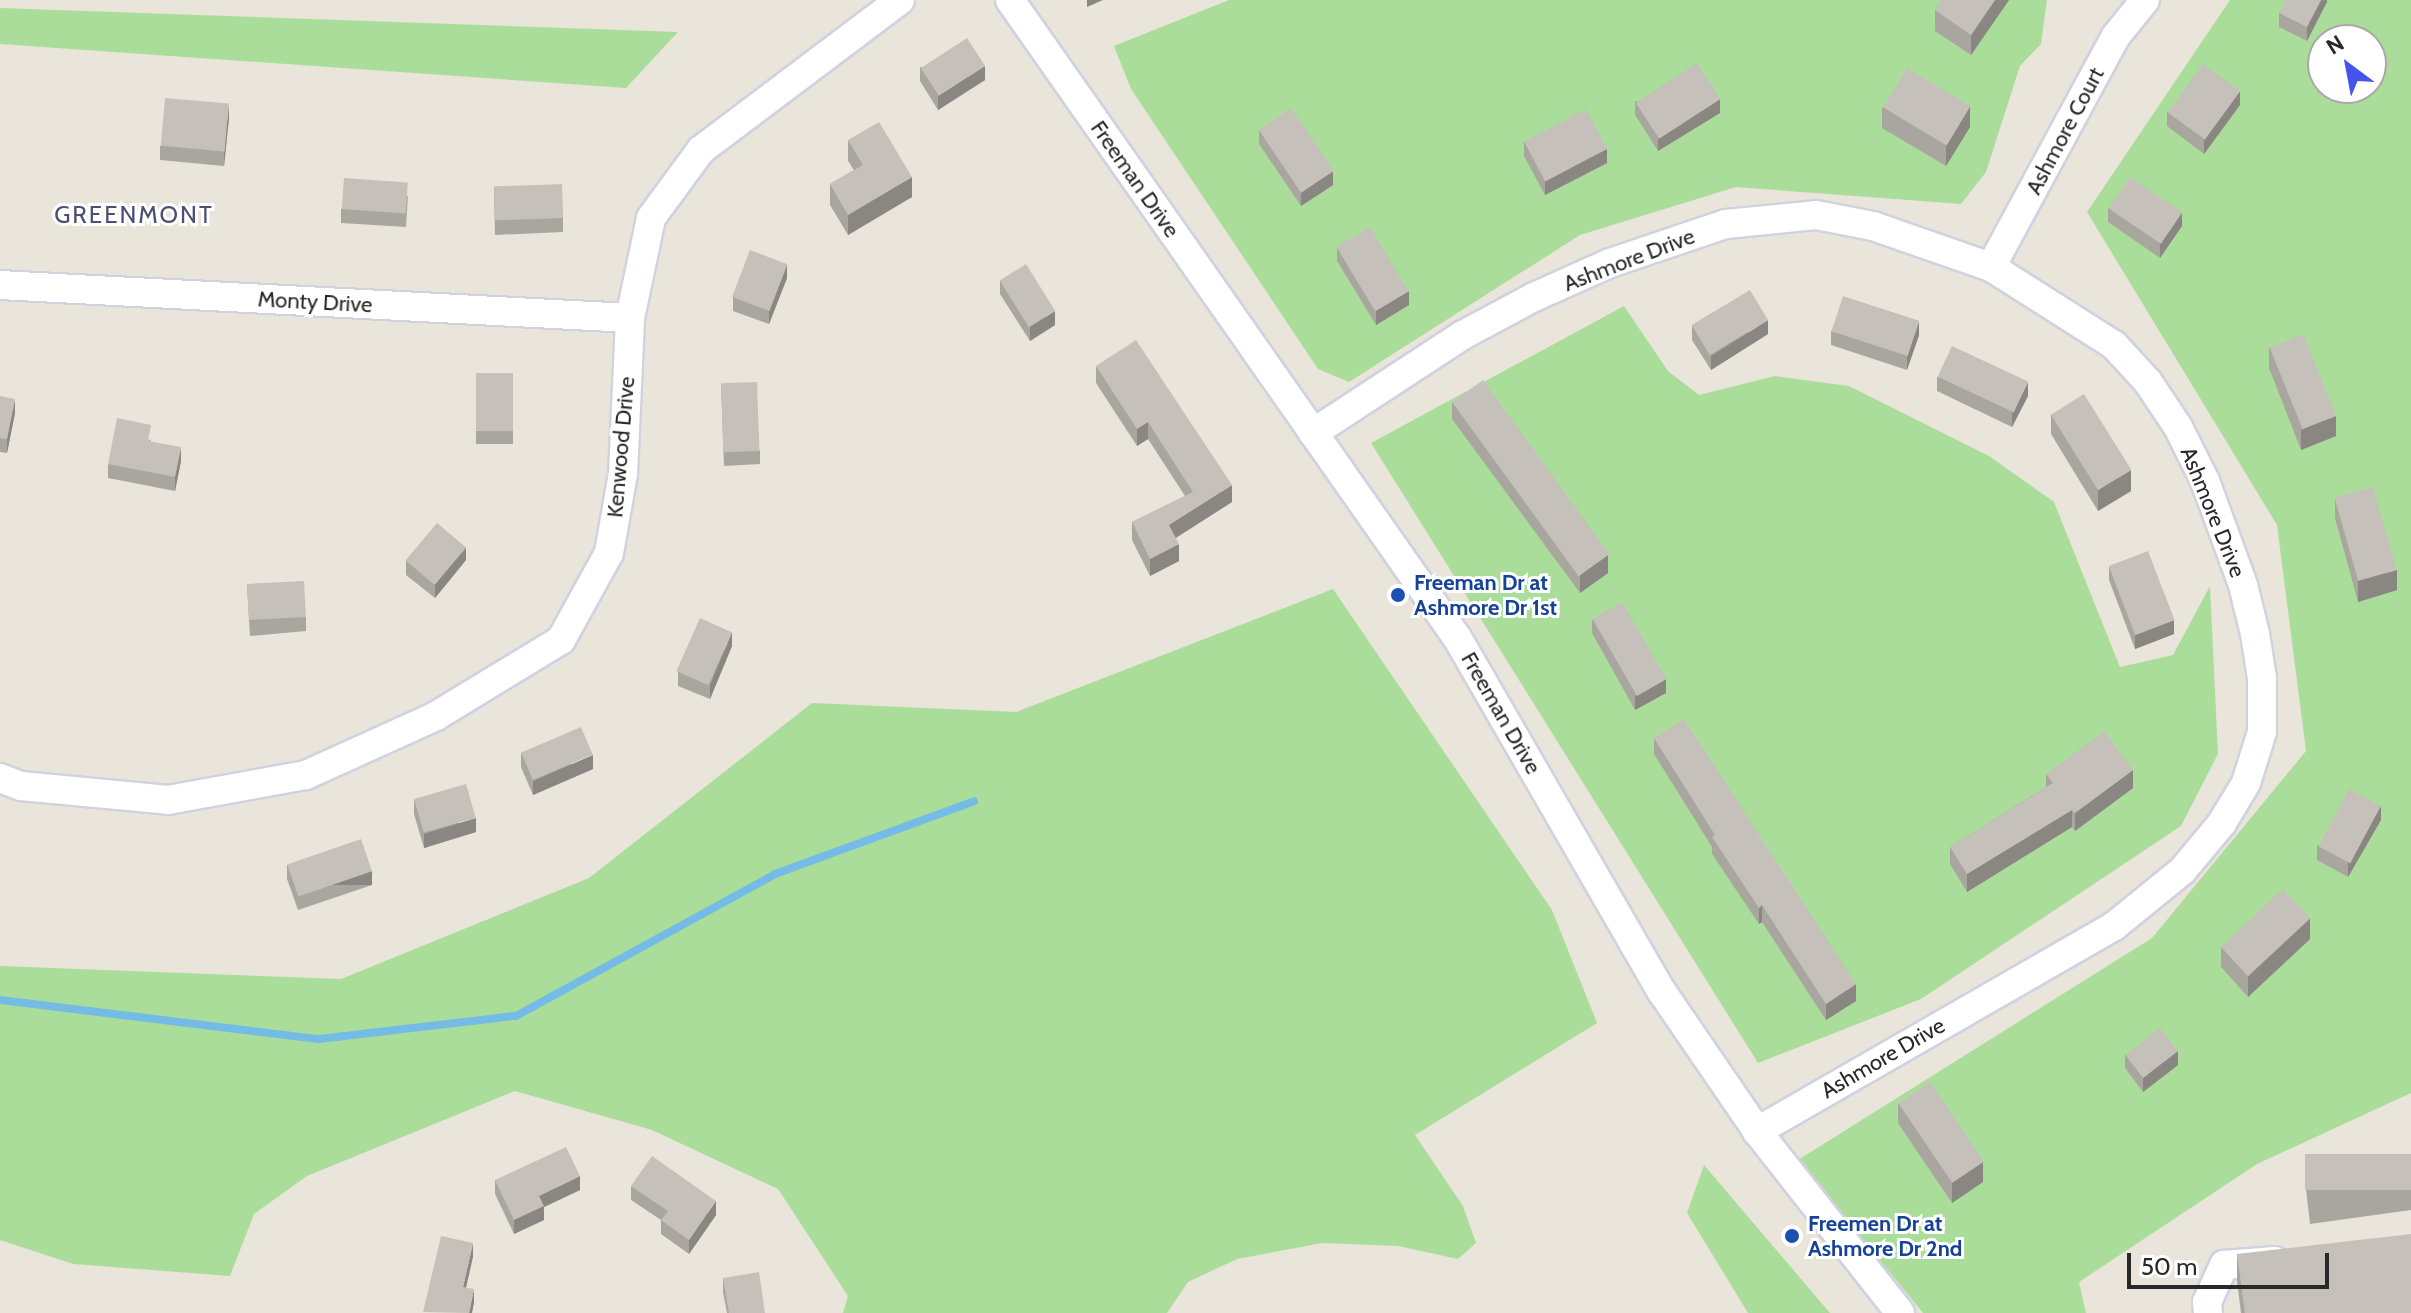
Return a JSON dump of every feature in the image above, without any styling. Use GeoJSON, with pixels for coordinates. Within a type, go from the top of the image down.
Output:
{"type":"FeatureCollection","features":[{"type":"Feature","properties":{"kind":"street","name":"Kenwood Drive"},"geometry":{"type":"LineString","coordinates":[[0,778],[21,786],[168,800],[306,775],[436,716],[561,640],[609,553],[623,474],[630,318],[651,218],[701,150],[900,0]]}},
{"type":"Feature","properties":{"kind":"street","name":"Freeman Drive"},"geometry":{"type":"LineString","coordinates":[[1010,0],[1458,639],[1654,980],[1757,1131],[1900,1313]]}},
{"type":"Feature","properties":{"kind":"street","name":"Ashmore Court"},"geometry":{"type":"LineString","coordinates":[[1991,267],[2116,36],[2145,0]]}},
{"type":"Feature","properties":{"kind":"street","name":"Ashmore Drive"},"geometry":{"type":"LineString","coordinates":[[1313,433],[1463,335],[1534,297],[1610,263],[1726,224],[1816,215],[1873,226],[1991,267],[2114,345],[2148,382],[2178,427],[2205,481],[2243,585],[2262,678],[2262,732],[2246,783],[2222,823],[2182,871],[2114,926],[1757,1131]]}},
{"type":"Feature","properties":{"kind":"street","name":"Monty Drive"},"geometry":{"type":"LineString","coordinates":[[0,285],[630,318]]}},
{"type":"Feature","properties":{"kind":"street"},"geometry":{"type":"LineString","coordinates":[[2208,1313],[2207,1302],[2224,1265],[2295,1258]]}},
{"type":"Feature","properties":{"kind":"green space"},"geometry":{"type":"Polygon","coordinates":[[[1229,0],[2047,0],[2041,44],[2020,66],[1986,172],[1961,204],[1736,187],[1580,235],[1349,382],[1318,369],[1131,89],[1114,46],[1229,0]]]}},
{"type":"Feature","properties":{"kind":"green space"},"geometry":{"type":"Polygon","coordinates":[[[2230,0],[2411,0],[2411,1093],[2257,1164],[2079,1282],[2086,1313],[1923,1313],[1798,1160],[2152,938],[2306,751],[2277,525],[2087,212],[2230,0]]]}},
{"type":"Feature","properties":{"kind":"green space"},"geometry":{"type":"Polygon","coordinates":[[[0,8],[678,32],[626,88],[0,44],[0,8]]]}},
{"type":"Feature","properties":{"kind":"green space"},"geometry":{"type":"Polygon","coordinates":[[[1624,306],[1668,371],[1699,395],[1775,376],[1849,386],[1989,456],[2054,502],[2120,667],[2173,655],[2210,586],[2218,754],[2181,826],[1921,999],[1758,1063],[1371,443],[1624,306]]]}},
{"type":"Feature","properties":{"kind":"green space"},"geometry":{"type":"Polygon","coordinates":[[[1333,589],[1552,910],[1597,1023],[1415,1135],[1463,1206],[1476,1243],[1458,1259],[1398,1246],[1322,1243],[1237,1259],[1188,1282],[1167,1313],[843,1313],[848,1296],[778,1189],[652,1130],[515,1091],[307,1176],[254,1214],[230,1276],[73,1264],[0,1240],[0,966],[341,979],[589,878],[812,703],[1016,712],[1333,589]]]}},
{"type":"Feature","properties":{"kind":"green space"},"geometry":{"type":"Polygon","coordinates":[[[1704,1165],[1830,1313],[1748,1313],[1687,1213],[1704,1165]]]}},
{"type":"Feature","properties":{"kind":"building"},"geometry":{"type":"Polygon","coordinates":[[[1942,0],[1995,0],[1971,35],[1935,10],[1942,0]]]}},
{"type":"Feature","properties":{"kind":"building"},"geometry":{"type":"Polygon","coordinates":[[[2285,0],[2321,0],[2307,27],[2279,13],[2285,0]]]}},
{"type":"Feature","properties":{"kind":"building"},"geometry":{"type":"Polygon","coordinates":[[[967,38],[985,66],[939,96],[921,68],[967,38]]]}},
{"type":"Feature","properties":{"kind":"building"},"geometry":{"type":"Polygon","coordinates":[[[1697,63],[1720,99],[1659,139],[1636,103],[1697,63]]]}},
{"type":"Feature","properties":{"kind":"building"},"geometry":{"type":"Polygon","coordinates":[[[2203,64],[2240,91],[2205,140],[2168,113],[2203,64]]]}},
{"type":"Feature","properties":{"kind":"building"},"geometry":{"type":"Polygon","coordinates":[[[1907,68],[1970,106],[1947,146],[1883,107],[1907,68]]]}},
{"type":"Feature","properties":{"kind":"building"},"geometry":{"type":"Polygon","coordinates":[[[165,98],[229,104],[225,151],[161,146],[165,98]]]}},
{"type":"Feature","properties":{"kind":"building"},"geometry":{"type":"Polygon","coordinates":[[[1291,108],[1333,171],[1301,193],[1259,130],[1291,108]]]}},
{"type":"Feature","properties":{"kind":"building"},"geometry":{"type":"Polygon","coordinates":[[[1586,109],[1607,149],[1545,182],[1524,142],[1586,109]]]}},
{"type":"Feature","properties":{"kind":"building"},"geometry":{"type":"Polygon","coordinates":[[[879,122],[912,177],[848,215],[830,184],[863,165],[848,140],[879,122]]]}},
{"type":"Feature","properties":{"kind":"building"},"geometry":{"type":"Polygon","coordinates":[[[2130,177],[2182,212],[2161,244],[2109,209],[2130,177]]]}},
{"type":"Feature","properties":{"kind":"building"},"geometry":{"type":"Polygon","coordinates":[[[344,178],[408,182],[406,213],[342,209],[344,178]]]}},
{"type":"Feature","properties":{"kind":"building"},"geometry":{"type":"Polygon","coordinates":[[[562,184],[563,218],[495,220],[494,186],[562,184]]]}},
{"type":"Feature","properties":{"kind":"building"},"geometry":{"type":"Polygon","coordinates":[[[1370,227],[1409,291],[1375,311],[1337,247],[1370,227]]]}},
{"type":"Feature","properties":{"kind":"building"},"geometry":{"type":"Polygon","coordinates":[[[750,250],[787,264],[769,311],[732,297],[750,250]]]}},
{"type":"Feature","properties":{"kind":"building"},"geometry":{"type":"Polygon","coordinates":[[[1026,264],[1055,311],[1029,327],[1000,280],[1026,264]]]}},
{"type":"Feature","properties":{"kind":"building"},"geometry":{"type":"Polygon","coordinates":[[[1750,290],[1768,320],[1710,355],[1692,325],[1750,290]]]}},
{"type":"Feature","properties":{"kind":"building"},"geometry":{"type":"Polygon","coordinates":[[[1843,296],[1919,321],[1908,356],[1832,331],[1843,296]]]}},
{"type":"Feature","properties":{"kind":"building"},"geometry":{"type":"Polygon","coordinates":[[[2303,334],[2336,416],[2303,429],[2270,347],[2303,334]]]}},
{"type":"Feature","properties":{"kind":"building"},"geometry":{"type":"Polygon","coordinates":[[[1136,340],[1232,485],[1169,525],[1179,544],[1150,559],[1132,522],[1193,492],[1148,422],[1137,429],[1096,366],[1136,340]]]}},
{"type":"Feature","properties":{"kind":"building"},"geometry":{"type":"Polygon","coordinates":[[[1952,346],[2028,381],[2014,412],[1938,377],[1952,346]]]}},
{"type":"Feature","properties":{"kind":"building"},"geometry":{"type":"Polygon","coordinates":[[[476,373],[513,373],[513,431],[476,431],[476,373]]]}},
{"type":"Feature","properties":{"kind":"building"},"geometry":{"type":"Polygon","coordinates":[[[1483,380],[1609,554],[1579,576],[1452,402],[1483,380]]]}},
{"type":"Feature","properties":{"kind":"building"},"geometry":{"type":"Polygon","coordinates":[[[757,382],[759,451],[723,452],[721,383],[757,382]]]}},
{"type":"Feature","properties":{"kind":"building"},"geometry":{"type":"Polygon","coordinates":[[[2084,394],[2131,469],[2098,490],[2051,415],[2084,394]]]}},
{"type":"Feature","properties":{"kind":"building"},"geometry":{"type":"Polygon","coordinates":[[[0,396],[15,399],[7,439],[0,438],[0,396]]]}},
{"type":"Feature","properties":{"kind":"building"},"geometry":{"type":"Polygon","coordinates":[[[117,418],[151,425],[148,441],[181,447],[175,477],[108,464],[117,418]]]}},
{"type":"Feature","properties":{"kind":"building"},"geometry":{"type":"Polygon","coordinates":[[[2373,487],[2397,570],[2358,581],[2335,498],[2373,487]]]}},
{"type":"Feature","properties":{"kind":"building"},"geometry":{"type":"Polygon","coordinates":[[[437,523],[466,547],[435,585],[406,561],[437,523]]]}},
{"type":"Feature","properties":{"kind":"building"},"geometry":{"type":"Polygon","coordinates":[[[2148,551],[2175,620],[2135,635],[2109,566],[2148,551]]]}},
{"type":"Feature","properties":{"kind":"building"},"geometry":{"type":"Polygon","coordinates":[[[304,581],[306,617],[249,620],[247,584],[304,581]]]}},
{"type":"Feature","properties":{"kind":"building"},"geometry":{"type":"Polygon","coordinates":[[[1622,602],[1666,679],[1637,696],[1593,619],[1622,602]]]}},
{"type":"Feature","properties":{"kind":"building"},"geometry":{"type":"Polygon","coordinates":[[[700,618],[732,632],[708,685],[676,671],[700,618]]]}},
{"type":"Feature","properties":{"kind":"building"},"geometry":{"type":"Polygon","coordinates":[[[1684,719],[1856,984],[1826,1004],[1762,905],[1759,908],[1712,837],[1715,835],[1654,738],[1684,719]]]}},
{"type":"Feature","properties":{"kind":"building"},"geometry":{"type":"Polygon","coordinates":[[[581,727],[593,755],[533,780],[521,752],[581,727]]]}},
{"type":"Feature","properties":{"kind":"building"},"geometry":{"type":"Polygon","coordinates":[[[2104,731],[2133,770],[2075,813],[2072,810],[1967,874],[1950,847],[2053,783],[2046,774],[2104,731]]]}},
{"type":"Feature","properties":{"kind":"building"},"geometry":{"type":"Polygon","coordinates":[[[466,784],[476,818],[424,833],[414,799],[466,784]]]}},
{"type":"Feature","properties":{"kind":"building"},"geometry":{"type":"Polygon","coordinates":[[[2349,789],[2381,806],[2350,863],[2318,846],[2349,789]]]}},
{"type":"Feature","properties":{"kind":"building"},"geometry":{"type":"Polygon","coordinates":[[[361,839],[372,871],[298,897],[287,864],[361,839]]]}},
{"type":"Feature","properties":{"kind":"building"},"geometry":{"type":"Polygon","coordinates":[[[2283,889],[2310,918],[2248,976],[2221,947],[2283,889]]]}},
{"type":"Feature","properties":{"kind":"building"},"geometry":{"type":"Polygon","coordinates":[[[2160,1028],[2178,1051],[2143,1078],[2125,1055],[2160,1028]]]}},
{"type":"Feature","properties":{"kind":"building"},"geometry":{"type":"Polygon","coordinates":[[[1930,1082],[1984,1162],[1952,1183],[1898,1103],[1930,1082]]]}},
{"type":"Feature","properties":{"kind":"building"},"geometry":{"type":"Polygon","coordinates":[[[566,1147],[580,1176],[539,1196],[544,1206],[514,1220],[495,1180],[566,1147]]]}},
{"type":"Feature","properties":{"kind":"building"},"geometry":{"type":"Polygon","coordinates":[[[2305,1154],[2411,1154],[2411,1190],[2305,1190],[2305,1154]]]}},
{"type":"Feature","properties":{"kind":"building"},"geometry":{"type":"Polygon","coordinates":[[[652,1156],[716,1201],[689,1240],[661,1220],[668,1211],[631,1186],[652,1156]]]}},
{"type":"Feature","properties":{"kind":"building"},"geometry":{"type":"Polygon","coordinates":[[[2411,1234],[2411,1313],[2245,1313],[2237,1254],[2411,1234]]]}},
{"type":"Feature","properties":{"kind":"building"},"geometry":{"type":"Polygon","coordinates":[[[441,1236],[473,1243],[463,1287],[474,1289],[469,1313],[423,1312],[441,1236]]]}},
{"type":"Feature","properties":{"kind":"building"},"geometry":{"type":"Polygon","coordinates":[[[759,1272],[765,1313],[729,1313],[723,1278],[759,1272]]]}},
{"type":"Feature","properties":{"kind":"waterway"},"geometry":{"type":"LineString","coordinates":[[0,1000],[319,1039],[516,1016],[775,874],[974,801]]}},
{"type":"Feature","properties":{"kind":"place","name":"Freeman Dr at Ashmore Dr 1st"},"geometry":{"type":"Point","coordinates":[1398,595]}},
{"type":"Feature","properties":{"kind":"place","name":"Freemen Dr at Ashmore Dr 2nd"},"geometry":{"type":"Point","coordinates":[1792,1236]}},
{"type":"Feature","properties":{"kind":"district","name":"GREENMONT"},"geometry":{"type":"Point","coordinates":[134,215]}}]}
